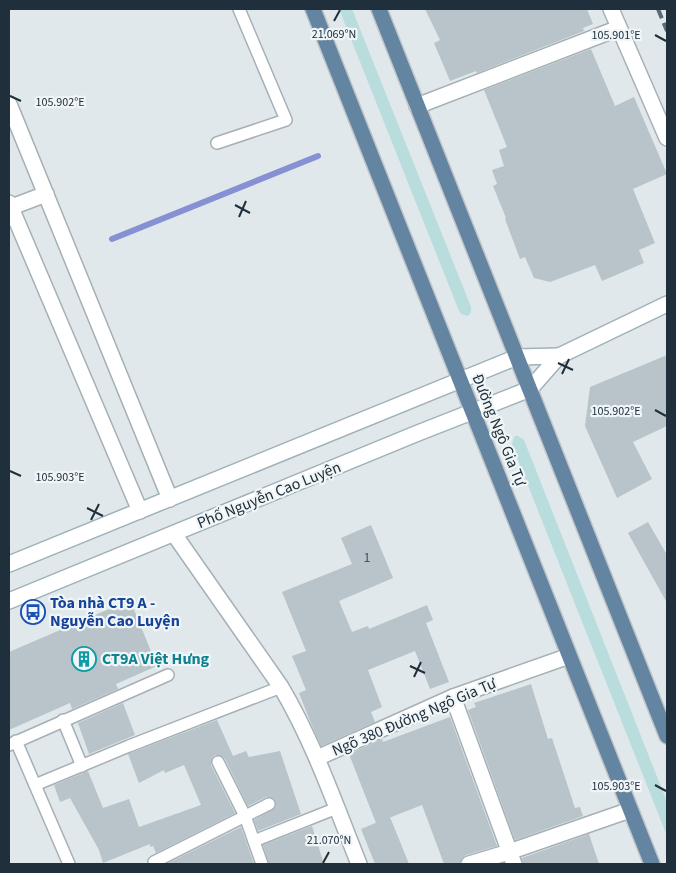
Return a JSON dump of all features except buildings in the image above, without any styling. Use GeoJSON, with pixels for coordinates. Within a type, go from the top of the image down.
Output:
{"type":"FeatureCollection","features":[{"type":"Feature","properties":{"kind":"main road","name":"Đường Ngô Gia Tự"},"geometry":{"type":"LineString","coordinates":[[312,9],[652,864]]}},
{"type":"Feature","properties":{"kind":"main road"},"geometry":{"type":"LineString","coordinates":[[379,9],[667,736]]}},
{"type":"Feature","properties":{"kind":"street"},"geometry":{"type":"LineString","coordinates":[[611,9],[667,138]]}},
{"type":"Feature","properties":{"kind":"street"},"geometry":{"type":"LineString","coordinates":[[418,106],[619,28]]}},
{"type":"Feature","properties":{"kind":"street"},"geometry":{"type":"LineString","coordinates":[[9,104],[170,499]]}},
{"type":"Feature","properties":{"kind":"street"},"geometry":{"type":"LineString","coordinates":[[46,194],[9,206],[140,511]]}},
{"type":"Feature","properties":{"kind":"street"},"geometry":{"type":"LineString","coordinates":[[530,389],[559,356],[667,304]]}},
{"type":"Feature","properties":{"kind":"street","name":"Phố Nguyễn Cao Luyện"},"geometry":{"type":"LineString","coordinates":[[9,564],[518,358],[559,356]]}},
{"type":"Feature","properties":{"kind":"street","name":"Phố Nguyễn Cao Luyện"},"geometry":{"type":"LineString","coordinates":[[9,601],[530,389]]}},
{"type":"Feature","properties":{"kind":"street"},"geometry":{"type":"LineString","coordinates":[[174,534],[281,687],[296,713],[359,864]]}},
{"type":"Feature","properties":{"kind":"street","name":"Ngõ 380 Đường Ngô Gia Tự"},"geometry":{"type":"LineString","coordinates":[[316,758],[453,697],[569,656]]}},
{"type":"Feature","properties":{"kind":"street"},"geometry":{"type":"LineString","coordinates":[[453,697],[512,858]]}},
{"type":"Feature","properties":{"kind":"street"},"geometry":{"type":"LineString","coordinates":[[469,864],[512,858],[630,810]]}},
{"type":"Feature","properties":{"kind":"lane"},"geometry":{"type":"LineString","coordinates":[[217,143],[286,120],[240,9]]}},
{"type":"Feature","properties":{"kind":"lane"},"geometry":{"type":"LineString","coordinates":[[69,864],[35,785],[12,743],[168,675]]}},
{"type":"Feature","properties":{"kind":"lane"},"geometry":{"type":"LineString","coordinates":[[35,785],[281,687]]}},
{"type":"Feature","properties":{"kind":"lane"},"geometry":{"type":"LineString","coordinates":[[64,720],[82,766]]}},
{"type":"Feature","properties":{"kind":"lane"},"geometry":{"type":"LineString","coordinates":[[218,762],[246,816],[262,864]]}},
{"type":"Feature","properties":{"kind":"lane"},"geometry":{"type":"LineString","coordinates":[[155,863],[269,804]]}},
{"type":"Feature","properties":{"kind":"lane"},"geometry":{"type":"LineString","coordinates":[[254,841],[337,808]]}},
{"type":"Feature","properties":{"kind":"shaded area"},"geometry":{"type":"Polygon","coordinates":[[[339,9],[352,9],[471,307],[471,312],[468,316],[461,314],[459,311],[339,9]]]}},
{"type":"Feature","properties":{"kind":"shaded area"},"geometry":{"type":"Polygon","coordinates":[[[515,436],[524,440],[667,802],[667,836],[512,445],[515,436]]]}},
{"type":"Feature","properties":{"kind":"waterway"},"geometry":{"type":"LineString","coordinates":[[112,239],[318,156]]}},
{"type":"Feature","properties":{"kind":"railway"},"geometry":{"type":"LineString","coordinates":[[658,9],[667,31]]}},
{"type":"Feature","properties":{"kind":"place","name":"Tòa nhà CT9 A - Nguyễn Cao Luyện"},"geometry":{"type":"Point","coordinates":[33,612]}},
{"type":"Feature","properties":{"kind":"place","name":"CT9A Việt Hưng"},"geometry":{"type":"Point","coordinates":[84,659]}}]}
